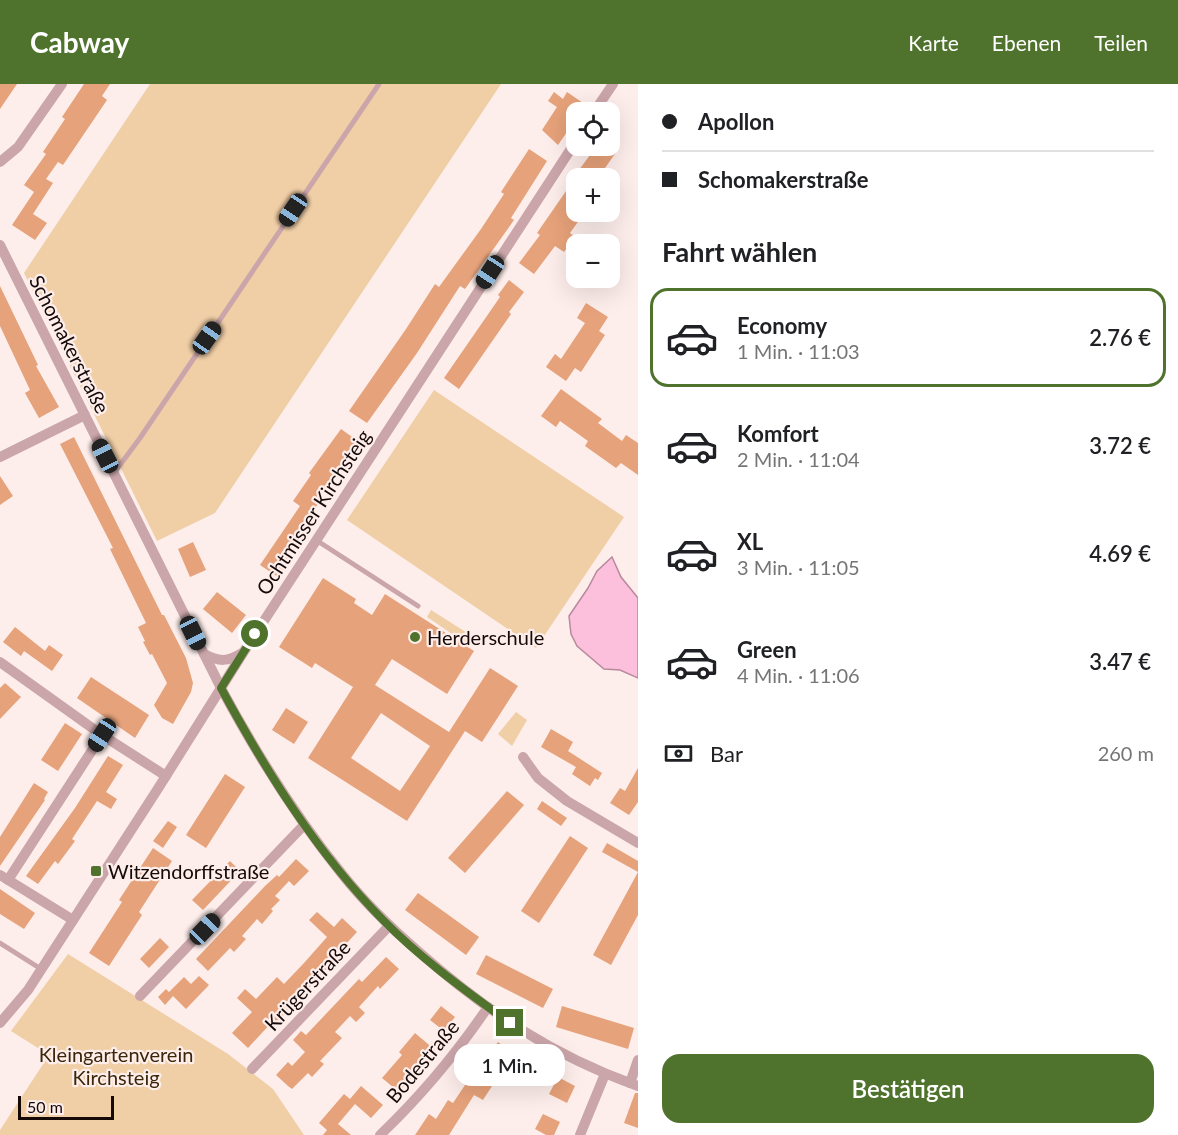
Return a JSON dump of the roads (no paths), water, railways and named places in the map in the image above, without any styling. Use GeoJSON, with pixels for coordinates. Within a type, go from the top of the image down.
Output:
{"type":"FeatureCollection","features":[{"type":"Feature","properties":{"kind":"street"},"geometry":{"type":"LineString","coordinates":[[0,162],[18,147],[62,84]]}},
{"type":"Feature","properties":{"kind":"street"},"geometry":{"type":"LineString","coordinates":[[601,102],[613,84]]}},
{"type":"Feature","properties":{"kind":"street","name":"Ochtmisser Kirchsteig"},"geometry":{"type":"LineString","coordinates":[[0,1023],[28,990],[243,653],[566,156]]}},
{"type":"Feature","properties":{"kind":"street","name":"Schomakerstraße"},"geometry":{"type":"LineString","coordinates":[[0,245],[221,688],[258,754],[304,825],[343,876],[389,926],[436,967],[488,1007],[548,1046],[605,1074],[634,1084]]}},
{"type":"Feature","properties":{"kind":"street"},"geometry":{"type":"LineString","coordinates":[[0,457],[85,415]]}},
{"type":"Feature","properties":{"kind":"street"},"geometry":{"type":"LineString","coordinates":[[204,653],[223,661],[243,653]]}},
{"type":"Feature","properties":{"kind":"street"},"geometry":{"type":"LineString","coordinates":[[0,662],[102,735],[166,776]]}},
{"type":"Feature","properties":{"kind":"street"},"geometry":{"type":"LineString","coordinates":[[73,920],[4,877],[102,735]]}},
{"type":"Feature","properties":{"kind":"street"},"geometry":{"type":"LineString","coordinates":[[523,757],[538,778],[567,801],[638,843]]}},
{"type":"Feature","properties":{"kind":"street"},"geometry":{"type":"LineString","coordinates":[[140,996],[304,825]]}},
{"type":"Feature","properties":{"kind":"street","name":"Krügerstraße"},"geometry":{"type":"LineString","coordinates":[[252,1069],[389,926]]}},
{"type":"Feature","properties":{"kind":"street","name":"Bodestraße"},"geometry":{"type":"LineString","coordinates":[[380,1135],[437,1076],[488,1007]]}},
{"type":"Feature","properties":{"kind":"street"},"geometry":{"type":"LineString","coordinates":[[634,1084],[638,1060]]}},
{"type":"Feature","properties":{"kind":"street"},"geometry":{"type":"LineString","coordinates":[[580,1135],[605,1074]]}},
{"type":"Feature","properties":{"kind":"lane"},"geometry":{"type":"LineString","coordinates":[[114,473],[379,84]]}},
{"type":"Feature","properties":{"kind":"lane"},"geometry":{"type":"LineString","coordinates":[[316,540],[418,606]]}},
{"type":"Feature","properties":{"kind":"lane"},"geometry":{"type":"LineString","coordinates":[[0,943],[41,969]]}},
{"type":"Feature","properties":{"kind":"place","name":"Herderschule"},"geometry":{"type":"Point","coordinates":[415,637]}},
{"type":"Feature","properties":{"kind":"place","name":"Witzendorffstraße"},"geometry":{"type":"Point","coordinates":[96,871]}},
{"type":"Feature","properties":{"kind":"park label","name":"Kleingartenverein Kirchsteig"},"geometry":{"type":"Point","coordinates":[116,1066]}}]}
